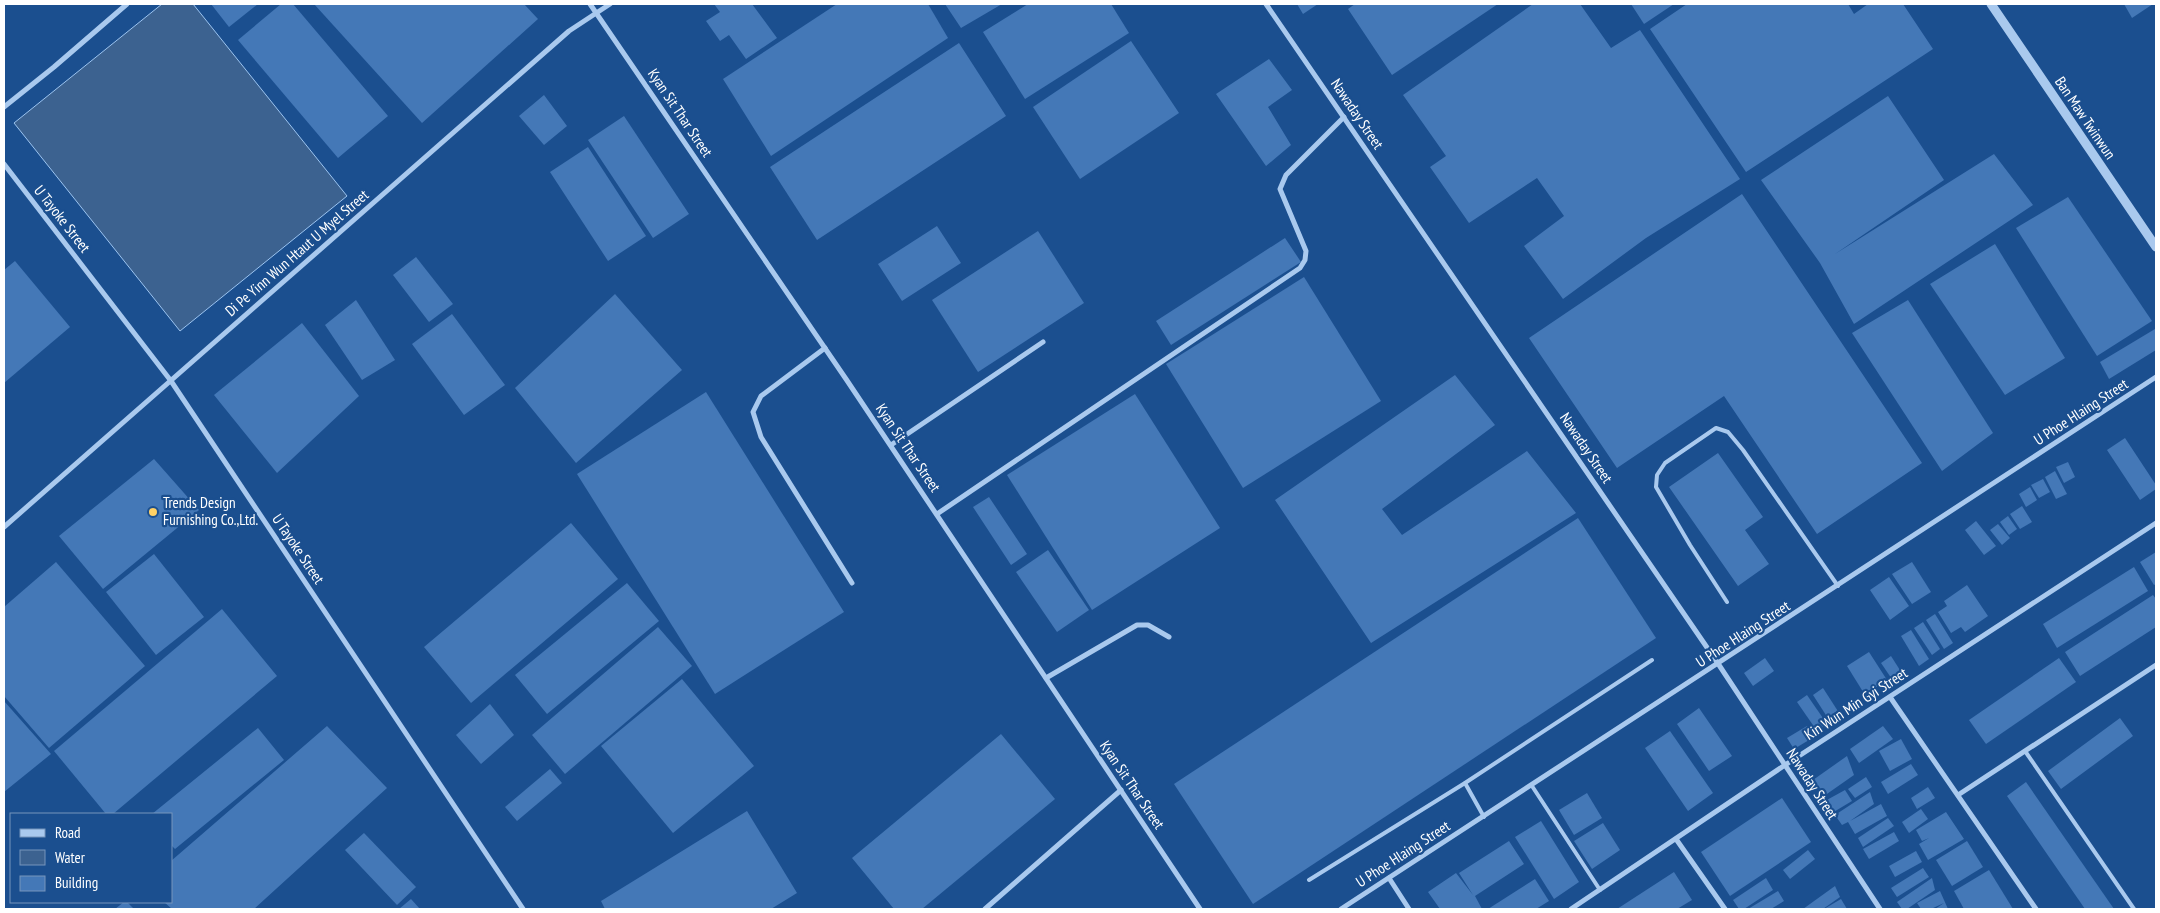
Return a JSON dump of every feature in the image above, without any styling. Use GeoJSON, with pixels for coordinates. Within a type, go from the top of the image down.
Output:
{"type":"FeatureCollection","features":[{"type":"Feature","properties":{"kind":"street"},"geometry":{"type":"LineString","coordinates":[[4,107],[127,4]]}},
{"type":"Feature","properties":{"kind":"street","name":"Kyan Sit Thar Street"},"geometry":{"type":"LineString","coordinates":[[590,4],[937,514],[1200,909]]}},
{"type":"Feature","properties":{"kind":"street","name":"Di Pe Yinn Wun Htaut U Myel Street"},"geometry":{"type":"LineString","coordinates":[[4,527],[569,31],[610,4]]}},
{"type":"Feature","properties":{"kind":"street","name":"Nawaday Street"},"geometry":{"type":"LineString","coordinates":[[1266,4],[1719,665],[1880,909]]}},
{"type":"Feature","properties":{"kind":"street","name":"Ban Maw Twinwun"},"geometry":{"type":"LineString","coordinates":[[1991,4],[2156,247]]}},
{"type":"Feature","properties":{"kind":"street"},"geometry":{"type":"LineString","coordinates":[[937,514],[1300,268],[1306,251],[1280,190],[1286,175],[1344,117]]}},
{"type":"Feature","properties":{"kind":"street","name":"U Tayoke Street"},"geometry":{"type":"LineString","coordinates":[[4,164],[171,381],[523,909]]}},
{"type":"Feature","properties":{"kind":"street"},"geometry":{"type":"LineString","coordinates":[[890,445],[1043,342]]}},
{"type":"Feature","properties":{"kind":"street"},"geometry":{"type":"LineString","coordinates":[[825,348],[761,396],[753,412],[761,437],[852,583]]}},
{"type":"Feature","properties":{"kind":"street","name":"U Phoe Hlaing Street"},"geometry":{"type":"LineString","coordinates":[[1341,909],[1719,665],[2156,377]]}},
{"type":"Feature","properties":{"kind":"street","name":"Kin Wun Min Gyi Street"},"geometry":{"type":"LineString","coordinates":[[1571,909],[1785,765],[2156,523]]}},
{"type":"Feature","properties":{"kind":"street"},"geometry":{"type":"LineString","coordinates":[[1046,678],[1137,625],[1148,625],[1169,637]]}},
{"type":"Feature","properties":{"kind":"street"},"geometry":{"type":"LineString","coordinates":[[1958,795],[2156,665]]}},
{"type":"Feature","properties":{"kind":"street"},"geometry":{"type":"LineString","coordinates":[[1890,697],[2036,909]]}},
{"type":"Feature","properties":{"kind":"street"},"geometry":{"type":"LineString","coordinates":[[985,909],[1120,790]]}},
{"type":"Feature","properties":{"kind":"street"},"geometry":{"type":"LineString","coordinates":[[1676,839],[1725,909]]}},
{"type":"Feature","properties":{"kind":"street"},"geometry":{"type":"LineString","coordinates":[[1389,878],[1409,909]]}},
{"type":"Feature","properties":{"kind":"lane"},"geometry":{"type":"LineString","coordinates":[[1727,602],[1690,545],[1656,487],[1657,475],[1665,463],[1716,428],[1728,432],[1743,450],[1838,586]]}},
{"type":"Feature","properties":{"kind":"lane"},"geometry":{"type":"LineString","coordinates":[[1309,880],[1465,783],[1652,660]]}},
{"type":"Feature","properties":{"kind":"lane"},"geometry":{"type":"LineString","coordinates":[[2024,752],[2134,909]]}},
{"type":"Feature","properties":{"kind":"lane"},"geometry":{"type":"LineString","coordinates":[[1465,783],[1484,817]]}},
{"type":"Feature","properties":{"kind":"lane"},"geometry":{"type":"LineString","coordinates":[[1532,786],[1600,890]]}},
{"type":"Feature","properties":{"kind":"water"},"geometry":{"type":"Polygon","coordinates":[[[162,4],[193,4],[347,196],[180,331],[14,123],[162,4]]]}},
{"type":"Feature","properties":{"kind":"building"},"geometry":{"type":"Polygon","coordinates":[[[211,4],[258,4],[229,27],[211,4]]]}},
{"type":"Feature","properties":{"kind":"building"},"geometry":{"type":"Polygon","coordinates":[[[281,4],[293,4],[388,116],[338,158],[238,40],[281,4]]]}},
{"type":"Feature","properties":{"kind":"building"},"geometry":{"type":"Polygon","coordinates":[[[314,4],[524,4],[538,19],[422,123],[314,4]]]}},
{"type":"Feature","properties":{"kind":"building"},"geometry":{"type":"Polygon","coordinates":[[[714,4],[752,4],[777,38],[746,59],[729,35],[720,41],[706,21],[720,12],[714,4]]]}},
{"type":"Feature","properties":{"kind":"building"},"geometry":{"type":"Polygon","coordinates":[[[837,4],[928,4],[948,38],[771,156],[723,79],[837,4]]]}},
{"type":"Feature","properties":{"kind":"building"},"geometry":{"type":"Polygon","coordinates":[[[945,4],[1002,4],[961,28],[945,4]]]}},
{"type":"Feature","properties":{"kind":"building"},"geometry":{"type":"Polygon","coordinates":[[[1028,4],[1111,4],[1129,33],[1025,99],[983,32],[1028,4]]]}},
{"type":"Feature","properties":{"kind":"building"},"geometry":{"type":"Polygon","coordinates":[[[1297,4],[1318,4],[1303,14],[1297,4]]]}},
{"type":"Feature","properties":{"kind":"building"},"geometry":{"type":"Polygon","coordinates":[[[1355,4],[1498,4],[1392,75],[1348,9],[1355,4]]]}},
{"type":"Feature","properties":{"kind":"building"},"geometry":{"type":"Polygon","coordinates":[[[1533,4],[1580,4],[1611,48],[1640,30],[1740,179],[1646,238],[1563,299],[1524,246],[1564,216],[1537,178],[1469,223],[1430,167],[1446,156],[1403,95],[1533,4]]]}},
{"type":"Feature","properties":{"kind":"building"},"geometry":{"type":"Polygon","coordinates":[[[1631,4],[1674,4],[1644,24],[1631,4]]]}},
{"type":"Feature","properties":{"kind":"building"},"geometry":{"type":"Polygon","coordinates":[[[1687,4],[1848,4],[1854,14],[1868,4],[1903,4],[1933,49],[1746,172],[1650,29],[1687,4]]]}},
{"type":"Feature","properties":{"kind":"building"},"geometry":{"type":"Polygon","coordinates":[[[2124,4],[2153,4],[2132,18],[2124,4]]]}},
{"type":"Feature","properties":{"kind":"building"},"geometry":{"type":"Polygon","coordinates":[[[1131,41],[1179,113],[1080,179],[1033,107],[1131,41]]]}},
{"type":"Feature","properties":{"kind":"building"},"geometry":{"type":"Polygon","coordinates":[[[959,43],[1006,116],[817,240],[770,167],[959,43]]]}},
{"type":"Feature","properties":{"kind":"building"},"geometry":{"type":"Polygon","coordinates":[[[1269,59],[1292,90],[1268,107],[1291,145],[1266,166],[1216,94],[1269,59]]]}},
{"type":"Feature","properties":{"kind":"building"},"geometry":{"type":"Polygon","coordinates":[[[544,95],[567,126],[544,145],[519,116],[544,95]]]}},
{"type":"Feature","properties":{"kind":"building"},"geometry":{"type":"Polygon","coordinates":[[[1888,96],[1944,180],[1835,254],[1994,154],[2033,205],[1854,324],[1820,263],[1761,180],[1888,96]]]}},
{"type":"Feature","properties":{"kind":"building"},"geometry":{"type":"Polygon","coordinates":[[[624,116],[689,214],[653,238],[588,140],[624,116]]]}},
{"type":"Feature","properties":{"kind":"building"},"geometry":{"type":"Polygon","coordinates":[[[588,147],[646,236],[608,261],[550,172],[588,147]]]}},
{"type":"Feature","properties":{"kind":"building"},"geometry":{"type":"Polygon","coordinates":[[[1742,194],[1922,463],[1817,534],[1724,396],[1617,468],[1529,338],[1742,194]]]}},
{"type":"Feature","properties":{"kind":"building"},"geometry":{"type":"Polygon","coordinates":[[[2068,197],[2152,321],[2097,356],[2016,228],[2068,197]]]}},
{"type":"Feature","properties":{"kind":"building"},"geometry":{"type":"Polygon","coordinates":[[[937,226],[961,263],[902,301],[878,264],[937,226]]]}},
{"type":"Feature","properties":{"kind":"building"},"geometry":{"type":"Polygon","coordinates":[[[1038,231],[1084,303],[978,372],[932,300],[1038,231]]]}},
{"type":"Feature","properties":{"kind":"building"},"geometry":{"type":"Polygon","coordinates":[[[1285,238],[1301,262],[1171,345],[1156,321],[1285,238]]]}},
{"type":"Feature","properties":{"kind":"building"},"geometry":{"type":"Polygon","coordinates":[[[1995,244],[2065,358],[2005,395],[1930,284],[1995,244]]]}},
{"type":"Feature","properties":{"kind":"building"},"geometry":{"type":"Polygon","coordinates":[[[416,257],[453,304],[429,322],[393,275],[416,257]]]}},
{"type":"Feature","properties":{"kind":"building"},"geometry":{"type":"Polygon","coordinates":[[[15,261],[70,327],[4,383],[4,270],[15,261]]]}},
{"type":"Feature","properties":{"kind":"building"},"geometry":{"type":"Polygon","coordinates":[[[1304,277],[1381,401],[1243,488],[1166,364],[1304,277]]]}},
{"type":"Feature","properties":{"kind":"building"},"geometry":{"type":"Polygon","coordinates":[[[615,294],[682,370],[576,463],[515,388],[615,294]]]}},
{"type":"Feature","properties":{"kind":"building"},"geometry":{"type":"Polygon","coordinates":[[[356,300],[395,360],[362,380],[325,325],[356,300]]]}},
{"type":"Feature","properties":{"kind":"building"},"geometry":{"type":"Polygon","coordinates":[[[1908,300],[1993,433],[1942,471],[1852,333],[1908,300]]]}},
{"type":"Feature","properties":{"kind":"building"},"geometry":{"type":"Polygon","coordinates":[[[452,314],[505,385],[464,415],[412,344],[452,314]]]}},
{"type":"Feature","properties":{"kind":"building"},"geometry":{"type":"Polygon","coordinates":[[[302,323],[359,396],[277,473],[214,395],[302,323]]]}},
{"type":"Feature","properties":{"kind":"building"},"geometry":{"type":"Polygon","coordinates":[[[2155,329],[2156,350],[2109,379],[2100,362],[2155,329]]]}},
{"type":"Feature","properties":{"kind":"building"},"geometry":{"type":"Polygon","coordinates":[[[1455,375],[1495,425],[1382,509],[1402,535],[1527,451],[1576,513],[1371,643],[1275,500],[1455,375]]]}},
{"type":"Feature","properties":{"kind":"building"},"geometry":{"type":"Polygon","coordinates":[[[706,392],[844,612],[715,694],[577,474],[706,392]]]}},
{"type":"Feature","properties":{"kind":"building"},"geometry":{"type":"Polygon","coordinates":[[[1135,394],[1220,528],[1092,610],[1007,475],[1135,394]]]}},
{"type":"Feature","properties":{"kind":"building"},"geometry":{"type":"Polygon","coordinates":[[[2125,438],[2156,485],[2156,489],[2140,500],[2107,450],[2125,438]]]}},
{"type":"Feature","properties":{"kind":"building"},"geometry":{"type":"Polygon","coordinates":[[[1718,453],[1763,517],[1745,530],[1769,564],[1738,586],[1669,487],[1718,453]]]}},
{"type":"Feature","properties":{"kind":"building"},"geometry":{"type":"Polygon","coordinates":[[[154,459],[199,510],[103,589],[59,536],[154,459]]]}},
{"type":"Feature","properties":{"kind":"building"},"geometry":{"type":"Polygon","coordinates":[[[2068,462],[2075,477],[2064,483],[2056,467],[2068,462]]]}},
{"type":"Feature","properties":{"kind":"building"},"geometry":{"type":"Polygon","coordinates":[[[2055,471],[2067,494],[2056,499],[2045,477],[2055,471]]]}},
{"type":"Feature","properties":{"kind":"building"},"geometry":{"type":"Polygon","coordinates":[[[2043,479],[2050,492],[2039,498],[2031,485],[2043,479]]]}},
{"type":"Feature","properties":{"kind":"building"},"geometry":{"type":"Polygon","coordinates":[[[2030,487],[2037,500],[2026,507],[2019,494],[2030,487]]]}},
{"type":"Feature","properties":{"kind":"building"},"geometry":{"type":"Polygon","coordinates":[[[989,497],[1027,554],[1011,565],[973,507],[989,497]]]}},
{"type":"Feature","properties":{"kind":"building"},"geometry":{"type":"Polygon","coordinates":[[[2022,506],[2032,522],[2020,529],[2010,514],[2022,506]]]}},
{"type":"Feature","properties":{"kind":"building"},"geometry":{"type":"Polygon","coordinates":[[[2008,516],[2017,529],[2009,535],[2000,522],[2008,516]]]}},
{"type":"Feature","properties":{"kind":"building"},"geometry":{"type":"Polygon","coordinates":[[[1578,518],[1656,638],[1253,904],[1174,784],[1578,518]]]}},
{"type":"Feature","properties":{"kind":"building"},"geometry":{"type":"Polygon","coordinates":[[[1976,521],[1996,546],[1984,555],[1965,530],[1976,521]]]}},
{"type":"Feature","properties":{"kind":"building"},"geometry":{"type":"Polygon","coordinates":[[[571,523],[618,579],[471,703],[424,647],[571,523]]]}},
{"type":"Feature","properties":{"kind":"building"},"geometry":{"type":"Polygon","coordinates":[[[1998,524],[2010,538],[2002,545],[1990,530],[1998,524]]]}},
{"type":"Feature","properties":{"kind":"building"},"geometry":{"type":"Polygon","coordinates":[[[1048,550],[1089,610],[1057,632],[1016,572],[1048,550]]]}},
{"type":"Feature","properties":{"kind":"building"},"geometry":{"type":"Polygon","coordinates":[[[2156,552],[2156,584],[2154,585],[2140,562],[2156,552]]]}},
{"type":"Feature","properties":{"kind":"building"},"geometry":{"type":"Polygon","coordinates":[[[154,554],[204,617],[156,655],[106,592],[154,554]]]}},
{"type":"Feature","properties":{"kind":"building"},"geometry":{"type":"Polygon","coordinates":[[[56,562],[145,666],[49,748],[4,696],[4,607],[56,562]]]}},
{"type":"Feature","properties":{"kind":"building"},"geometry":{"type":"Polygon","coordinates":[[[1912,562],[1931,592],[1912,604],[1892,574],[1912,562]]]}},
{"type":"Feature","properties":{"kind":"building"},"geometry":{"type":"Polygon","coordinates":[[[2134,567],[2148,591],[2057,648],[2043,624],[2134,567]]]}},
{"type":"Feature","properties":{"kind":"building"},"geometry":{"type":"Polygon","coordinates":[[[1889,577],[1909,606],[1890,620],[1870,590],[1889,577]]]}},
{"type":"Feature","properties":{"kind":"building"},"geometry":{"type":"Polygon","coordinates":[[[627,583],[659,621],[547,714],[515,675],[627,583]]]}},
{"type":"Feature","properties":{"kind":"building"},"geometry":{"type":"Polygon","coordinates":[[[1967,585],[1988,616],[1965,632],[1961,627],[1951,633],[1938,612],[1947,606],[1944,601],[1967,585]]]}},
{"type":"Feature","properties":{"kind":"building"},"geometry":{"type":"Polygon","coordinates":[[[2153,595],[2156,599],[2156,627],[2080,676],[2065,652],[2153,595]]]}},
{"type":"Feature","properties":{"kind":"building"},"geometry":{"type":"Polygon","coordinates":[[[222,609],[277,676],[114,813],[105,813],[54,751],[222,609]]]}},
{"type":"Feature","properties":{"kind":"building"},"geometry":{"type":"Polygon","coordinates":[[[1935,614],[1953,643],[1944,649],[1926,620],[1935,614]]]}},
{"type":"Feature","properties":{"kind":"building"},"geometry":{"type":"Polygon","coordinates":[[[1923,622],[1940,649],[1932,655],[1914,628],[1923,622]]]}},
{"type":"Feature","properties":{"kind":"building"},"geometry":{"type":"Polygon","coordinates":[[[658,627],[692,666],[565,774],[532,735],[658,627]]]}},
{"type":"Feature","properties":{"kind":"building"},"geometry":{"type":"Polygon","coordinates":[[[1911,630],[1929,659],[1919,666],[1901,636],[1911,630]]]}},
{"type":"Feature","properties":{"kind":"building"},"geometry":{"type":"Polygon","coordinates":[[[1869,652],[1887,680],[1865,695],[1847,666],[1869,652]]]}},
{"type":"Feature","properties":{"kind":"building"},"geometry":{"type":"Polygon","coordinates":[[[1891,656],[1905,678],[1896,685],[1881,663],[1891,656]]]}},
{"type":"Feature","properties":{"kind":"building"},"geometry":{"type":"Polygon","coordinates":[[[1765,658],[1774,671],[1753,686],[1744,673],[1765,658]]]}},
{"type":"Feature","properties":{"kind":"building"},"geometry":{"type":"Polygon","coordinates":[[[2059,658],[2076,682],[1986,744],[1969,720],[2059,658]]]}},
{"type":"Feature","properties":{"kind":"building"},"geometry":{"type":"Polygon","coordinates":[[[682,679],[754,766],[673,833],[601,746],[682,679]]]}},
{"type":"Feature","properties":{"kind":"building"},"geometry":{"type":"Polygon","coordinates":[[[1823,688],[1843,719],[1833,726],[1813,695],[1823,688]]]}},
{"type":"Feature","properties":{"kind":"building"},"geometry":{"type":"Polygon","coordinates":[[[1807,695],[1827,724],[1817,731],[1797,702],[1807,695]]]}},
{"type":"Feature","properties":{"kind":"building"},"geometry":{"type":"Polygon","coordinates":[[[4,701],[51,754],[4,792],[4,701]]]}},
{"type":"Feature","properties":{"kind":"building"},"geometry":{"type":"Polygon","coordinates":[[[490,704],[514,735],[481,764],[456,735],[490,704]]]}},
{"type":"Feature","properties":{"kind":"building"},"geometry":{"type":"Polygon","coordinates":[[[1699,708],[1732,756],[1709,771],[1677,724],[1699,708]]]}},
{"type":"Feature","properties":{"kind":"building"},"geometry":{"type":"Polygon","coordinates":[[[2120,718],[2133,736],[2061,789],[2048,771],[2120,718]]]}},
{"type":"Feature","properties":{"kind":"building"},"geometry":{"type":"Polygon","coordinates":[[[327,726],[387,788],[254,909],[172,909],[165,903],[172,903],[172,860],[327,726]]]}},
{"type":"Feature","properties":{"kind":"building"},"geometry":{"type":"Polygon","coordinates":[[[1807,726],[1814,737],[1794,749],[1787,738],[1807,726]]]}},
{"type":"Feature","properties":{"kind":"building"},"geometry":{"type":"Polygon","coordinates":[[[1883,726],[1893,739],[1859,763],[1850,749],[1883,726]]]}},
{"type":"Feature","properties":{"kind":"building"},"geometry":{"type":"Polygon","coordinates":[[[258,728],[284,760],[175,849],[172,846],[172,813],[153,813],[258,728]]]}},
{"type":"Feature","properties":{"kind":"building"},"geometry":{"type":"Polygon","coordinates":[[[1670,731],[1713,793],[1688,811],[1645,748],[1670,731]]]}},
{"type":"Feature","properties":{"kind":"building"},"geometry":{"type":"Polygon","coordinates":[[[1001,734],[1055,799],[922,909],[894,909],[852,858],[1001,734]]]}},
{"type":"Feature","properties":{"kind":"building"},"geometry":{"type":"Polygon","coordinates":[[[1901,739],[1912,759],[1890,771],[1879,751],[1901,739]]]}},
{"type":"Feature","properties":{"kind":"building"},"geometry":{"type":"Polygon","coordinates":[[[1847,756],[1854,775],[1824,796],[1813,780],[1847,756]]]}},
{"type":"Feature","properties":{"kind":"building"},"geometry":{"type":"Polygon","coordinates":[[[1911,764],[1918,775],[1888,794],[1881,782],[1911,764]]]}},
{"type":"Feature","properties":{"kind":"building"},"geometry":{"type":"Polygon","coordinates":[[[550,769],[562,783],[517,821],[505,807],[550,769]]]}},
{"type":"Feature","properties":{"kind":"building"},"geometry":{"type":"Polygon","coordinates":[[[1866,777],[1872,787],[1855,798],[1848,789],[1866,777]]]}},
{"type":"Feature","properties":{"kind":"building"},"geometry":{"type":"Polygon","coordinates":[[[2026,782],[2114,909],[2085,909],[2007,796],[2026,782]]]}},
{"type":"Feature","properties":{"kind":"building"},"geometry":{"type":"Polygon","coordinates":[[[1928,787],[1935,798],[1917,809],[1911,798],[1928,787]]]}},
{"type":"Feature","properties":{"kind":"building"},"geometry":{"type":"Polygon","coordinates":[[[1845,790],[1852,801],[1832,813],[1825,801],[1845,790]]]}},
{"type":"Feature","properties":{"kind":"building"},"geometry":{"type":"Polygon","coordinates":[[[1870,792],[1874,804],[1850,821],[1881,804],[1887,816],[1855,834],[1848,822],[1842,825],[1835,815],[1870,792]]]}},
{"type":"Feature","properties":{"kind":"building"},"geometry":{"type":"Polygon","coordinates":[[[1587,793],[1602,818],[1574,835],[1559,810],[1587,793]]]}},
{"type":"Feature","properties":{"kind":"building"},"geometry":{"type":"Polygon","coordinates":[[[1782,798],[1811,842],[1730,896],[1701,852],[1782,798]]]}},
{"type":"Feature","properties":{"kind":"building"},"geometry":{"type":"Polygon","coordinates":[[[1921,809],[1928,819],[1909,833],[1902,822],[1921,809]]]}},
{"type":"Feature","properties":{"kind":"building"},"geometry":{"type":"Polygon","coordinates":[[[747,811],[797,893],[771,909],[605,909],[601,901],[747,811]]]}},
{"type":"Feature","properties":{"kind":"building"},"geometry":{"type":"Polygon","coordinates":[[[1946,812],[1964,839],[1928,860],[1919,844],[1929,838],[1922,841],[1916,830],[1946,812]]]}},
{"type":"Feature","properties":{"kind":"building"},"geometry":{"type":"Polygon","coordinates":[[[1888,818],[1894,826],[1863,847],[1858,838],[1888,818]]]}},
{"type":"Feature","properties":{"kind":"building"},"geometry":{"type":"Polygon","coordinates":[[[1541,821],[1579,882],[1554,899],[1515,837],[1541,821]]]}},
{"type":"Feature","properties":{"kind":"building"},"geometry":{"type":"Polygon","coordinates":[[[1603,823],[1620,850],[1592,869],[1574,841],[1603,823]]]}},
{"type":"Feature","properties":{"kind":"building"},"geometry":{"type":"Polygon","coordinates":[[[1894,832],[1899,841],[1869,859],[1863,849],[1894,832]]]}},
{"type":"Feature","properties":{"kind":"building"},"geometry":{"type":"Polygon","coordinates":[[[364,833],[416,887],[397,905],[345,850],[364,833]]]}},
{"type":"Feature","properties":{"kind":"building"},"geometry":{"type":"Polygon","coordinates":[[[1509,841],[1524,864],[1475,896],[1482,909],[1440,909],[1428,892],[1456,873],[1473,895],[1459,873],[1509,841]]]}},
{"type":"Feature","properties":{"kind":"building"},"geometry":{"type":"Polygon","coordinates":[[[1967,841],[1983,867],[1952,886],[1936,860],[1967,841]]]}},
{"type":"Feature","properties":{"kind":"building"},"geometry":{"type":"Polygon","coordinates":[[[1808,850],[1815,859],[1790,879],[1783,870],[1808,850]]]}},
{"type":"Feature","properties":{"kind":"building"},"geometry":{"type":"Polygon","coordinates":[[[1916,851],[1922,862],[1895,877],[1889,866],[1916,851]]]}},
{"type":"Feature","properties":{"kind":"building"},"geometry":{"type":"Polygon","coordinates":[[[1923,868],[1929,877],[1897,897],[1891,888],[1923,868]]]}},
{"type":"Feature","properties":{"kind":"building"},"geometry":{"type":"Polygon","coordinates":[[[1989,870],[2013,909],[1964,909],[1954,891],[1989,870]]]}},
{"type":"Feature","properties":{"kind":"building"},"geometry":{"type":"Polygon","coordinates":[[[1674,872],[1692,900],[1677,909],[1617,909],[1674,872]]]}},
{"type":"Feature","properties":{"kind":"building"},"geometry":{"type":"Polygon","coordinates":[[[1766,878],[1773,890],[1744,909],[1739,909],[1733,900],[1766,878]]]}},
{"type":"Feature","properties":{"kind":"building"},"geometry":{"type":"Polygon","coordinates":[[[1932,878],[1935,890],[1907,909],[1902,909],[1897,902],[1932,878]]]}},
{"type":"Feature","properties":{"kind":"building"},"geometry":{"type":"Polygon","coordinates":[[[1535,879],[1549,901],[1536,909],[1488,909],[1535,879]]]}},
{"type":"Feature","properties":{"kind":"building"},"geometry":{"type":"Polygon","coordinates":[[[1835,886],[1840,897],[1823,909],[1803,909],[1835,886]]]}},
{"type":"Feature","properties":{"kind":"building"},"geometry":{"type":"Polygon","coordinates":[[[1778,891],[1784,901],[1771,909],[1748,909],[1778,891]]]}},
{"type":"Feature","properties":{"kind":"building"},"geometry":{"type":"Polygon","coordinates":[[[1940,891],[1948,909],[1935,909],[1944,903],[1931,909],[1921,909],[1917,903],[1940,891]]]}},
{"type":"Feature","properties":{"kind":"building"},"geometry":{"type":"Polygon","coordinates":[[[411,899],[420,909],[399,909],[411,899]]]}},
{"type":"Feature","properties":{"kind":"building"},"geometry":{"type":"Polygon","coordinates":[[[1841,899],[1847,909],[1824,909],[1841,899]]]}},
{"type":"Feature","properties":{"kind":"building"},"geometry":{"type":"Polygon","coordinates":[[[123,903],[128,903],[134,909],[115,909],[123,903]]]}},
{"type":"Feature","properties":{"kind":"place","name":"Trends Design Furnishing Co.,Ltd."},"geometry":{"type":"Point","coordinates":[153,512]}}]}
